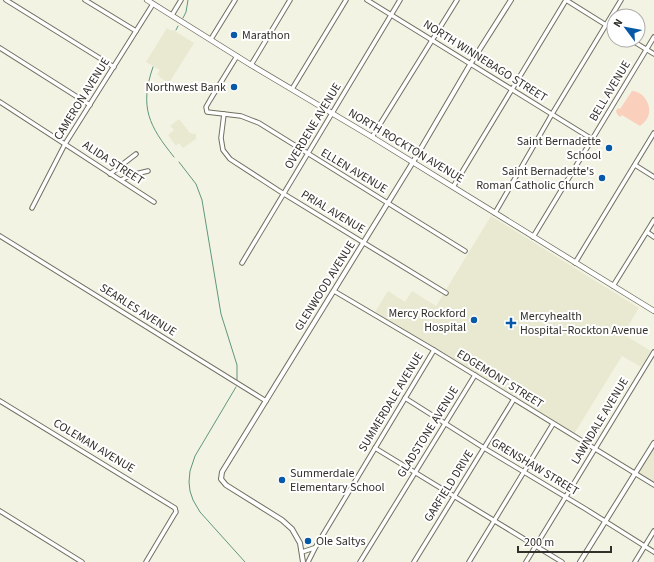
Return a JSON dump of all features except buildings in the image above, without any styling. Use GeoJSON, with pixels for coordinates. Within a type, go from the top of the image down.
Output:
{"type":"FeatureCollection","features":[{"type":"Feature","properties":{"kind":"main road","name":"NORTH ROCKTON AVENUE"},"geometry":{"type":"LineString","coordinates":[[147,0],[654,311]]}},
{"type":"Feature","properties":{"kind":"street"},"geometry":{"type":"LineString","coordinates":[[6,0],[114,67]]}},
{"type":"Feature","properties":{"kind":"street"},"geometry":{"type":"LineString","coordinates":[[85,0],[136,31]]}},
{"type":"Feature","properties":{"kind":"street"},"geometry":{"type":"LineString","coordinates":[[172,15],[181,0]]}},
{"type":"Feature","properties":{"kind":"street"},"geometry":{"type":"LineString","coordinates":[[211,39],[235,0]]}},
{"type":"Feature","properties":{"kind":"street"},"geometry":{"type":"LineString","coordinates":[[251,65],[290,0]]}},
{"type":"Feature","properties":{"kind":"street"},"geometry":{"type":"LineString","coordinates":[[292,89],[346,0]]}},
{"type":"Feature","properties":{"kind":"street","name":"NORTH WINNEBAGO STREET"},"geometry":{"type":"LineString","coordinates":[[367,0],[592,139]]}},
{"type":"Feature","properties":{"kind":"street","name":"OVERDENE AVENUE"},"geometry":{"type":"LineString","coordinates":[[242,263],[400,0]]}},
{"type":"Feature","properties":{"kind":"street"},"geometry":{"type":"LineString","coordinates":[[372,137],[456,0]]}},
{"type":"Feature","properties":{"kind":"street","name":"GLENWOOD AVENUE"},"geometry":{"type":"LineString","coordinates":[[303,562],[298,539],[292,528],[226,485],[221,479],[224,469],[413,162],[471,63],[511,0]]}},
{"type":"Feature","properties":{"kind":"street"},"geometry":{"type":"LineString","coordinates":[[453,187],[566,0],[606,25],[552,114],[495,213]]}},
{"type":"Feature","properties":{"kind":"street","name":"CAMERON AVENUE"},"geometry":{"type":"LineString","coordinates":[[32,208],[65,144],[153,4]]}},
{"type":"Feature","properties":{"kind":"street","name":"BELL AVENUE"},"geometry":{"type":"LineString","coordinates":[[533,237],[654,37]]}},
{"type":"Feature","properties":{"kind":"street"},"geometry":{"type":"LineString","coordinates":[[0,48],[90,105]]}},
{"type":"Feature","properties":{"kind":"street"},"geometry":{"type":"LineString","coordinates":[[643,48],[654,54]]}},
{"type":"Feature","properties":{"kind":"street","name":"ELLEN AVENUE"},"geometry":{"type":"LineString","coordinates":[[237,56],[210,99],[206,107],[207,112],[241,116],[259,123],[465,251]]}},
{"type":"Feature","properties":{"kind":"street","name":"ALIDA STREET"},"geometry":{"type":"LineString","coordinates":[[0,102],[154,202]]}},
{"type":"Feature","properties":{"kind":"street","name":"PRIAL AVENUE"},"geometry":{"type":"LineString","coordinates":[[224,114],[221,138],[223,150],[230,159],[284,194],[446,293]]}},
{"type":"Feature","properties":{"kind":"street"},"geometry":{"type":"LineString","coordinates":[[575,263],[654,133]]}},
{"type":"Feature","properties":{"kind":"street"},"geometry":{"type":"LineString","coordinates":[[110,174],[136,154]]}},
{"type":"Feature","properties":{"kind":"street"},"geometry":{"type":"LineString","coordinates":[[635,165],[654,177]]}},
{"type":"Feature","properties":{"kind":"street"},"geometry":{"type":"LineString","coordinates":[[121,180],[131,175],[148,171]]}},
{"type":"Feature","properties":{"kind":"street"},"geometry":{"type":"LineString","coordinates":[[613,286],[654,220]]}},
{"type":"Feature","properties":{"kind":"street"},"geometry":{"type":"LineString","coordinates":[[647,232],[654,237]]}},
{"type":"Feature","properties":{"kind":"street","name":"SEARLES AVENUE"},"geometry":{"type":"LineString","coordinates":[[0,236],[266,401]]}},
{"type":"Feature","properties":{"kind":"street","name":"EDGEMONT STREET"},"geometry":{"type":"LineString","coordinates":[[334,290],[553,424],[596,448],[654,485]]}},
{"type":"Feature","properties":{"kind":"street","name":"SUMMERDALE AVENUE"},"geometry":{"type":"LineString","coordinates":[[308,562],[434,350]]}},
{"type":"Feature","properties":{"kind":"street","name":"LAWNDALE AVENUE"},"geometry":{"type":"LineString","coordinates":[[526,562],[654,352]]}},
{"type":"Feature","properties":{"kind":"street","name":"GLADSTONE AVENUE"},"geometry":{"type":"LineString","coordinates":[[360,562],[475,375]]}},
{"type":"Feature","properties":{"kind":"street","name":"GRENSHAW STREET"},"geometry":{"type":"LineString","coordinates":[[405,398],[654,552]]}},
{"type":"Feature","properties":{"kind":"street","name":"GARFIELD DRIVE"},"geometry":{"type":"LineString","coordinates":[[414,562],[514,399]]}},
{"type":"Feature","properties":{"kind":"street","name":"COLEMAN AVENUE"},"geometry":{"type":"LineString","coordinates":[[0,401],[173,506],[176,510],[174,515],[146,562]]}},
{"type":"Feature","properties":{"kind":"street"},"geometry":{"type":"LineString","coordinates":[[468,562],[553,424]]}},
{"type":"Feature","properties":{"kind":"street"},"geometry":{"type":"LineString","coordinates":[[580,562],[654,442]]}},
{"type":"Feature","properties":{"kind":"street"},"geometry":{"type":"LineString","coordinates":[[375,448],[562,562]]}},
{"type":"Feature","properties":{"kind":"street"},"geometry":{"type":"LineString","coordinates":[[0,511],[82,562]]}},
{"type":"Feature","properties":{"kind":"street"},"geometry":{"type":"LineString","coordinates":[[635,562],[654,531]]}},
{"type":"Feature","properties":{"kind":"street"},"geometry":{"type":"LineString","coordinates":[[302,552],[315,548]]}},
{"type":"Feature","properties":{"kind":"shaded area"},"geometry":{"type":"Polygon","coordinates":[[[167,28],[194,43],[169,83],[159,77],[160,76],[157,74],[160,70],[146,62],[167,28]]]}},
{"type":"Feature","properties":{"kind":"shaded area"},"geometry":{"type":"Polygon","coordinates":[[[632,91],[642,95],[649,105],[648,117],[640,126],[622,115],[620,117],[616,111],[618,108],[620,109],[632,91]]]}},
{"type":"Feature","properties":{"kind":"shaded area"},"geometry":{"type":"Polygon","coordinates":[[[179,119],[190,133],[196,134],[196,139],[183,148],[179,143],[176,146],[168,135],[174,130],[170,126],[179,119]]]}},
{"type":"Feature","properties":{"kind":"shaded area","name":"Mercyhealth Hospital–Rockton Avenue"},"geometry":{"type":"Polygon","coordinates":[[[491,216],[639,308],[623,334],[651,351],[641,367],[622,356],[574,434],[375,312],[388,291],[405,302],[412,291],[436,306],[491,216]]]}},
{"type":"Feature","properties":{"kind":"shaded area"},"geometry":{"type":"Polygon","coordinates":[[[654,445],[654,484],[637,472],[654,445]]]}},
{"type":"Feature","properties":{"kind":"waterway"},"geometry":{"type":"LineString","coordinates":[[183,18],[186,12],[188,0]]}},
{"type":"Feature","properties":{"kind":"waterway"},"geometry":{"type":"LineString","coordinates":[[176,30],[178,26]]}},
{"type":"Feature","properties":{"kind":"waterway"},"geometry":{"type":"LineString","coordinates":[[153,67],[147,94],[149,115],[158,135],[174,157]]}},
{"type":"Feature","properties":{"kind":"waterway"},"geometry":{"type":"LineString","coordinates":[[179,162],[196,184],[202,200],[221,314],[237,365],[237,380]]}},
{"type":"Feature","properties":{"kind":"waterway"},"geometry":{"type":"LineString","coordinates":[[236,387],[195,456],[190,471],[189,482],[193,500],[200,512],[245,562]]}},
{"type":"Feature","properties":{"kind":"place","name":"Marathon"},"geometry":{"type":"Point","coordinates":[234,35]}},
{"type":"Feature","properties":{"kind":"place","name":"Northwest Bank"},"geometry":{"type":"Point","coordinates":[234,87]}},
{"type":"Feature","properties":{"kind":"place","name":"Saint Bernadette School"},"geometry":{"type":"Point","coordinates":[609,148]}},
{"type":"Feature","properties":{"kind":"place","name":"Saint Bernadette's Roman Catholic Church"},"geometry":{"type":"Point","coordinates":[602,178]}},
{"type":"Feature","properties":{"kind":"place","name":"Mercy Rockford Hospital"},"geometry":{"type":"Point","coordinates":[474,320]}},
{"type":"Feature","properties":{"kind":"place","name":"Mercyhealth Hospital–Rockton Avenue"},"geometry":{"type":"Point","coordinates":[511,323]}},
{"type":"Feature","properties":{"kind":"place","name":"Summerdale Elementary School"},"geometry":{"type":"Point","coordinates":[282,480]}},
{"type":"Feature","properties":{"kind":"place","name":"Ole Saltys"},"geometry":{"type":"Point","coordinates":[308,541]}}]}
